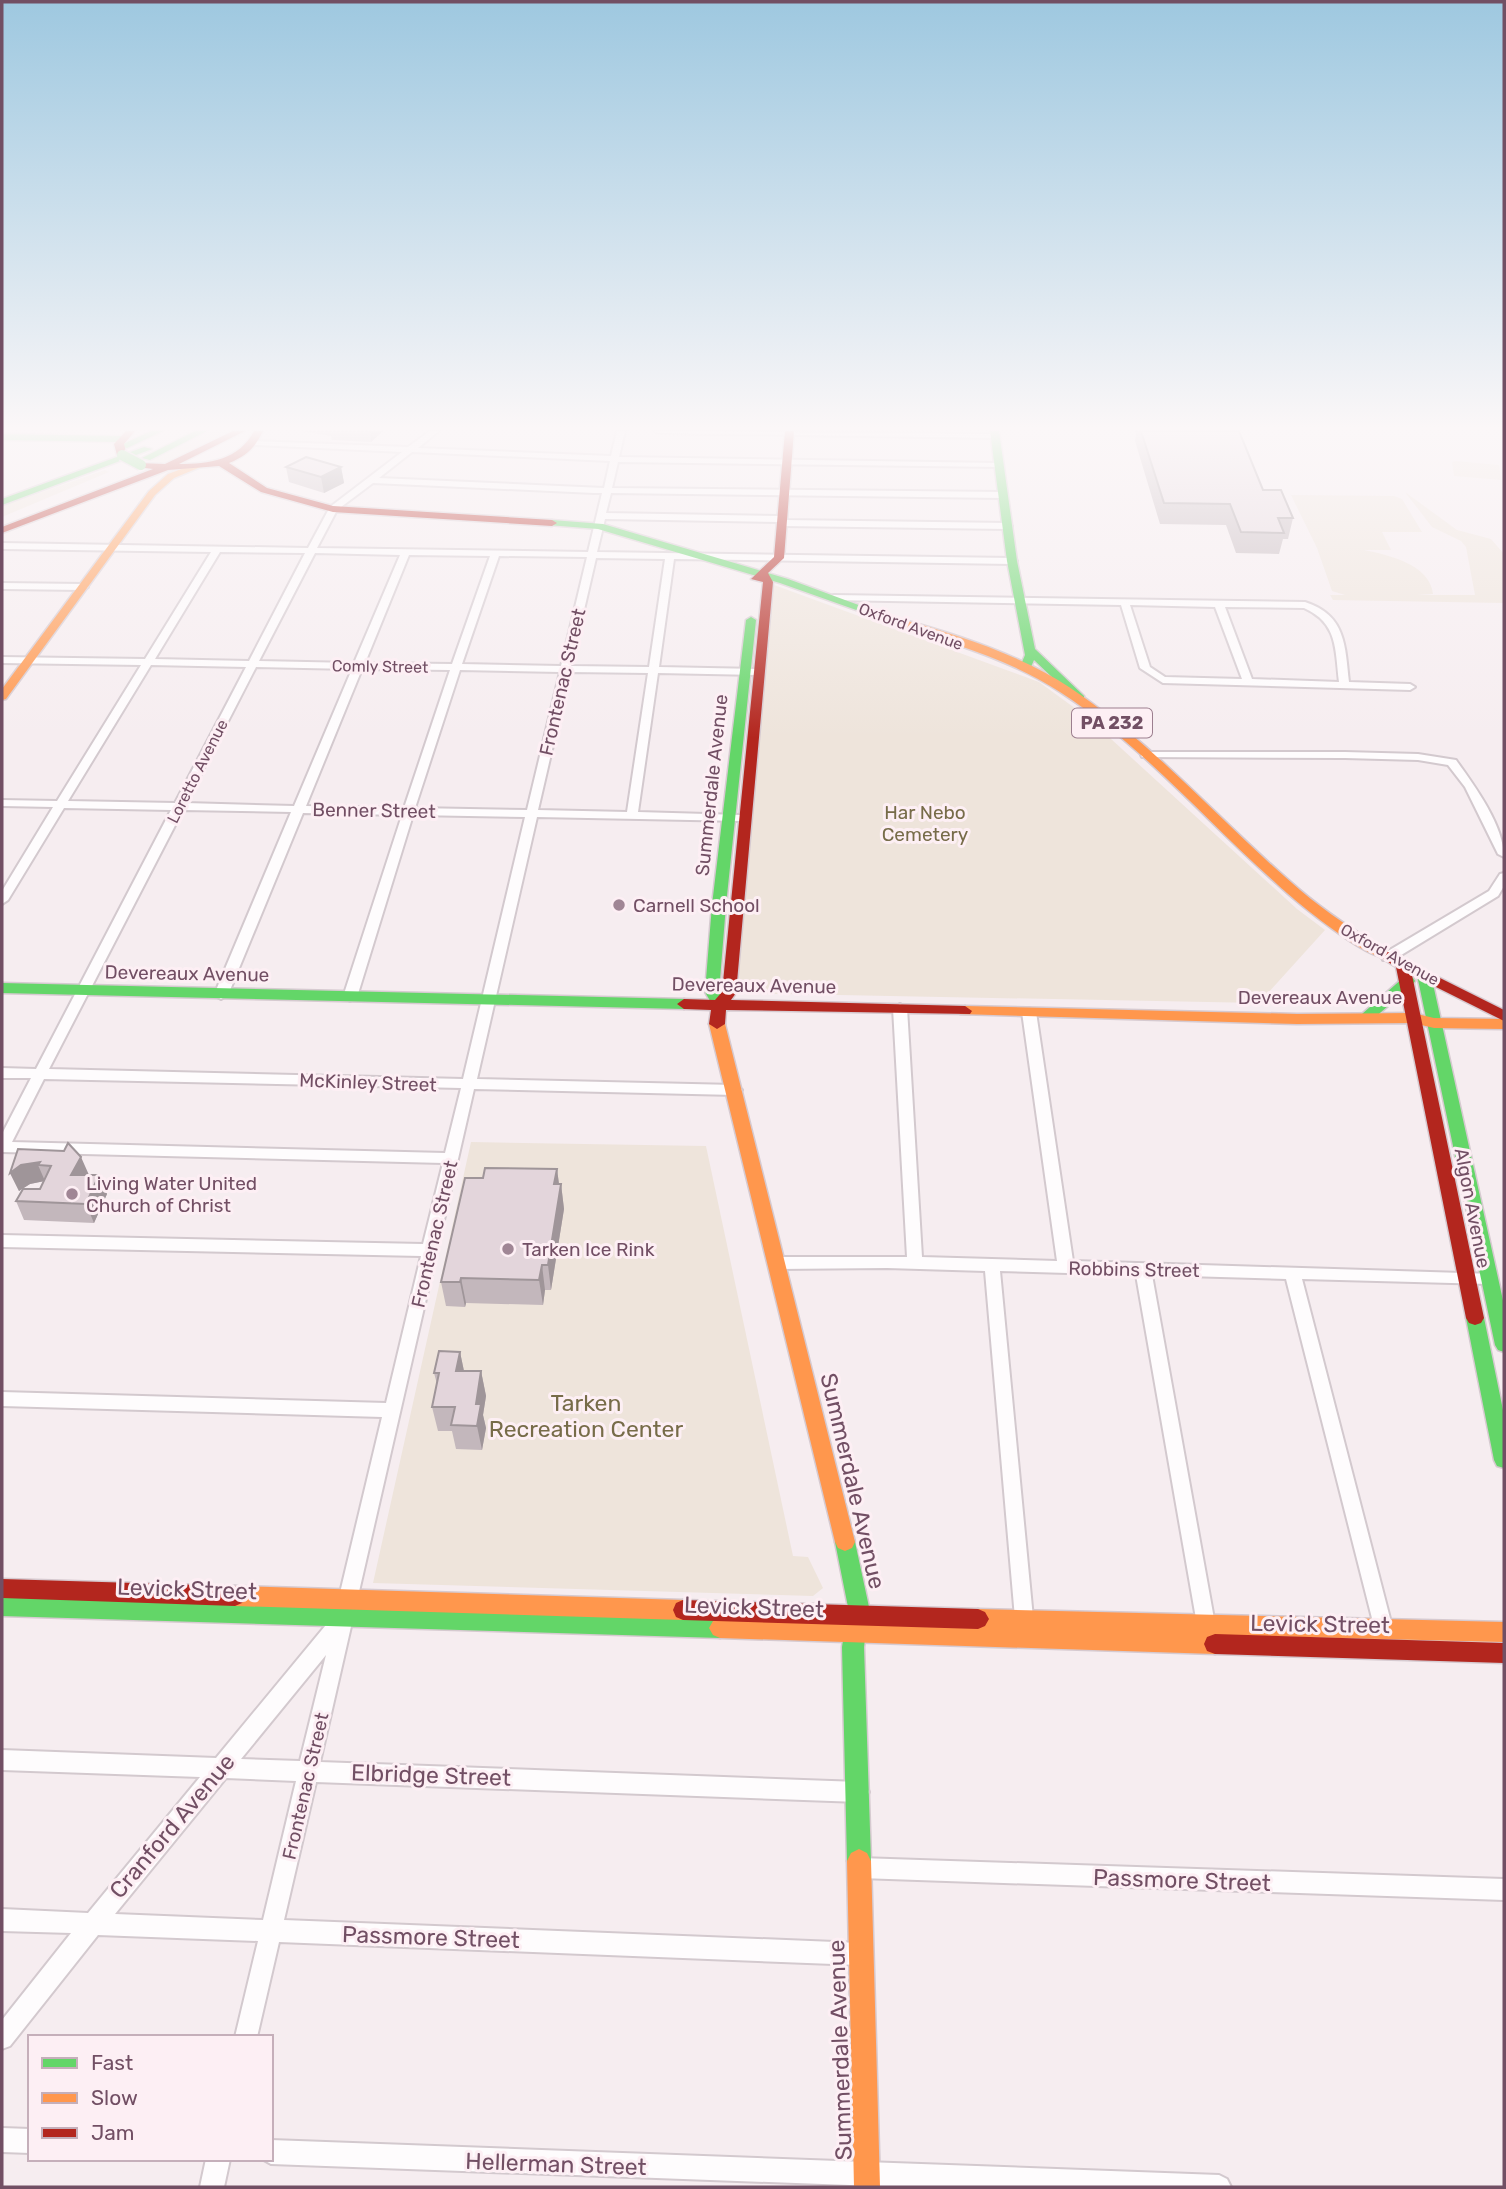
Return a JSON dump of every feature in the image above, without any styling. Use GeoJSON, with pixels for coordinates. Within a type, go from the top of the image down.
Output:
{"type":"FeatureCollection","features":[{"type":"Feature","properties":{"kind":"main road"},"geometry":{"type":"LineString","coordinates":[[2,697],[124,533]]}},
{"type":"Feature","properties":{"kind":"main road","name":"Oxford Avenue"},"geometry":{"type":"LineString","coordinates":[[635,533],[834,598],[1027,667],[1080,698],[1146,755],[1303,902],[1396,961],[1504,1016]]}},
{"type":"Feature","properties":{"kind":"main road"},"geometry":{"type":"LineString","coordinates":[[779,558],[781,533]]}},
{"type":"Feature","properties":{"kind":"main road"},"geometry":{"type":"LineString","coordinates":[[1009,533],[1030,650],[1027,667]]}},
{"type":"Feature","properties":{"kind":"main road","name":"Summerdale Avenue"},"geometry":{"type":"LineString","coordinates":[[779,558],[764,575],[756,578],[752,671],[737,818],[712,992],[719,1005],[716,1019],[859,1600],[858,1633],[853,1647],[859,1792],[859,1954],[867,2182]]}},
{"type":"Feature","properties":{"kind":"main road"},"geometry":{"type":"LineString","coordinates":[[1030,650],[1041,664],[1068,683],[1080,698]]}},
{"type":"Feature","properties":{"kind":"main road","name":"Algon Avenue"},"geometry":{"type":"LineString","coordinates":[[1396,961],[1408,981],[1413,1018],[1504,1460]]}},
{"type":"Feature","properties":{"kind":"main road","name":"Algon Avenue"},"geometry":{"type":"LineString","coordinates":[[1424,975],[1504,1345]]}},
{"type":"Feature","properties":{"kind":"main road"},"geometry":{"type":"LineString","coordinates":[[1367,1017],[1408,981]]}},
{"type":"Feature","properties":{"kind":"main road","name":"Devereaux Avenue"},"geometry":{"type":"LineString","coordinates":[[2,988],[486,1002],[900,1008],[1297,1019],[1413,1018],[1434,1023],[1504,1024]]}},
{"type":"Feature","properties":{"kind":"main road","name":"Levick Street"},"geometry":{"type":"LineString","coordinates":[[2,1588],[346,1609],[858,1633],[1504,1653]]}},
{"type":"Feature","properties":{"kind":"main road"},"geometry":{"type":"LineString","coordinates":[[53,1608],[61,1590]]}},
{"type":"Feature","properties":{"kind":"main road","name":"Levick Street"},"geometry":{"type":"LineString","coordinates":[[2,1606],[1024,1618],[1206,1626],[1504,1632]]}},
{"type":"Feature","properties":{"kind":"street","name":"Loretto Avenue"},"geometry":{"type":"LineString","coordinates":[[2,1147],[319,533]]}},
{"type":"Feature","properties":{"kind":"street","name":"Frontenac Street"},"geometry":{"type":"LineString","coordinates":[[246,2035],[597,533]]}},
{"type":"Feature","properties":{"kind":"street"},"geometry":{"type":"LineString","coordinates":[[2,546],[1012,561]]}},
{"type":"Feature","properties":{"kind":"street"},"geometry":{"type":"LineString","coordinates":[[2,900],[218,548]]}},
{"type":"Feature","properties":{"kind":"street"},"geometry":{"type":"LineString","coordinates":[[221,995],[406,551]]}},
{"type":"Feature","properties":{"kind":"street"},"geometry":{"type":"LineString","coordinates":[[350,997],[496,552]]}},
{"type":"Feature","properties":{"kind":"street"},"geometry":{"type":"LineString","coordinates":[[632,816],[670,555]]}},
{"type":"Feature","properties":{"kind":"street"},"geometry":{"type":"LineString","coordinates":[[2,586],[83,587]]}},
{"type":"Feature","properties":{"kind":"street"},"geometry":{"type":"LineString","coordinates":[[834,598],[1295,604],[1323,612],[1335,624],[1344,683]]}},
{"type":"Feature","properties":{"kind":"street"},"geometry":{"type":"LineString","coordinates":[[1124,601],[1145,668],[1163,680],[1344,683],[1410,687]]}},
{"type":"Feature","properties":{"kind":"street"},"geometry":{"type":"LineString","coordinates":[[1218,603],[1248,682]]}},
{"type":"Feature","properties":{"kind":"street","name":"Comly Street"},"geometry":{"type":"LineString","coordinates":[[2,660],[752,671]]}},
{"type":"Feature","properties":{"kind":"street"},"geometry":{"type":"LineString","coordinates":[[1146,755],[1358,755],[1418,757],[1452,762],[1470,787],[1504,854]]}},
{"type":"Feature","properties":{"kind":"street","name":"Benner Street"},"geometry":{"type":"LineString","coordinates":[[2,803],[737,818]]}},
{"type":"Feature","properties":{"kind":"street"},"geometry":{"type":"LineString","coordinates":[[1396,961],[1494,893],[1504,877]]}},
{"type":"Feature","properties":{"kind":"street"},"geometry":{"type":"LineString","coordinates":[[900,1008],[915,1263]]}},
{"type":"Feature","properties":{"kind":"street"},"geometry":{"type":"LineString","coordinates":[[1029,1012],[1066,1268]]}},
{"type":"Feature","properties":{"kind":"street","name":"McKinley Street"},"geometry":{"type":"LineString","coordinates":[[2,1073],[735,1090]]}},
{"type":"Feature","properties":{"kind":"street"},"geometry":{"type":"LineString","coordinates":[[2,1147],[451,1158]]}},
{"type":"Feature","properties":{"kind":"street"},"geometry":{"type":"LineString","coordinates":[[2,1241],[430,1251]]}},
{"type":"Feature","properties":{"kind":"street","name":"Robbins Street"},"geometry":{"type":"LineString","coordinates":[[778,1263],[915,1263],[1489,1278]]}},
{"type":"Feature","properties":{"kind":"street"},"geometry":{"type":"LineString","coordinates":[[992,1266],[1024,1618]]}},
{"type":"Feature","properties":{"kind":"street"},"geometry":{"type":"LineString","coordinates":[[1143,1269],[1209,1644]]}},
{"type":"Feature","properties":{"kind":"street"},"geometry":{"type":"LineString","coordinates":[[1292,1272],[1384,1630]]}},
{"type":"Feature","properties":{"kind":"street"},"geometry":{"type":"LineString","coordinates":[[2,1399],[393,1410]]}},
{"type":"Feature","properties":{"kind":"street","name":"Cranford Avenue"},"geometry":{"type":"LineString","coordinates":[[2,2038],[346,1609]]}},
{"type":"Feature","properties":{"kind":"street","name":"Elbridge Street"},"geometry":{"type":"LineString","coordinates":[[2,1760],[859,1792]]}},
{"type":"Feature","properties":{"kind":"street","name":"Passmore Street"},"geometry":{"type":"LineString","coordinates":[[860,1868],[1504,1890]]}},
{"type":"Feature","properties":{"kind":"street","name":"Passmore Street"},"geometry":{"type":"LineString","coordinates":[[2,1920],[859,1954]]}},
{"type":"Feature","properties":{"kind":"street"},"geometry":{"type":"LineString","coordinates":[[2,2140],[28,2141]]}},
{"type":"Feature","properties":{"kind":"street","name":"Hellerman Street"},"geometry":{"type":"LineString","coordinates":[[273,2152],[867,2182],[1219,2187]]}},
{"type":"Feature","properties":{"kind":"street"},"geometry":{"type":"LineString","coordinates":[[212,2187],[218,2161]]}},
{"type":"Feature","properties":{"kind":"green space"},"geometry":{"type":"Polygon","coordinates":[[[1310,533],[1383,533],[1391,550],[1364,550],[1396,558],[1416,568],[1430,584],[1433,594],[1417,595],[1475,595],[1466,547],[1461,541],[1445,533],[1469,533],[1491,539],[1504,554],[1504,603],[1333,600],[1330,595],[1345,595],[1332,591],[1310,533]]]}},
{"type":"Feature","properties":{"kind":"green space","name":"Har Nebo Cemetery"},"geometry":{"type":"Polygon","coordinates":[[[774,585],[1039,682],[1087,717],[1297,909],[1325,930],[1259,1003],[735,993],[774,585]]]}},
{"type":"Feature","properties":{"kind":"green space","name":"Tarken Recreation Center"},"geometry":{"type":"Polygon","coordinates":[[[471,1142],[706,1146],[793,1556],[808,1557],[823,1588],[813,1596],[373,1583],[471,1142]]]}},
{"type":"Feature","properties":{"kind":"building"},"geometry":{"type":"Polygon","coordinates":[[[68,1143],[81,1157],[71,1175],[99,1175],[86,1204],[16,1201],[23,1189],[40,1189],[51,1166],[38,1165],[40,1162],[21,1165],[10,1173],[18,1149],[64,1151],[68,1143]]]}},
{"type":"Feature","properties":{"kind":"building","name":"Tarken Ice Rink"},"geometry":{"type":"Polygon","coordinates":[[[485,1168],[557,1169],[554,1184],[561,1184],[548,1265],[542,1265],[539,1280],[461,1278],[460,1282],[441,1282],[465,1178],[483,1178],[485,1168]]]}},
{"type":"Feature","properties":{"kind":"building"},"geometry":{"type":"Polygon","coordinates":[[[439,1351],[460,1352],[456,1371],[481,1371],[476,1404],[481,1404],[477,1426],[451,1425],[455,1407],[432,1407],[439,1373],[434,1373],[439,1351]]]}},
{"type":"Feature","properties":{"kind":"traffic: fast"},"geometry":{"type":"LineString","coordinates":[[623,533],[784,581],[897,621]]}},
{"type":"Feature","properties":{"kind":"traffic: fast"},"geometry":{"type":"LineString","coordinates":[[1008,533],[1031,655],[1026,667]]}},
{"type":"Feature","properties":{"kind":"traffic: fast"},"geometry":{"type":"LineString","coordinates":[[719,1005],[712,992],[719,905],[751,620]]}},
{"type":"Feature","properties":{"kind":"traffic: fast"},"geometry":{"type":"LineString","coordinates":[[1030,650],[1080,698]]}},
{"type":"Feature","properties":{"kind":"traffic: fast"},"geometry":{"type":"LineString","coordinates":[[1424,975],[1504,1345]]}},
{"type":"Feature","properties":{"kind":"traffic: fast"},"geometry":{"type":"LineString","coordinates":[[1367,1017],[1408,981]]}},
{"type":"Feature","properties":{"kind":"traffic: fast"},"geometry":{"type":"LineString","coordinates":[[2,988],[684,1004]]}},
{"type":"Feature","properties":{"kind":"traffic: fast"},"geometry":{"type":"LineString","coordinates":[[1475,1318],[1504,1460]]}},
{"type":"Feature","properties":{"kind":"traffic: fast"},"geometry":{"type":"LineString","coordinates":[[845,1542],[858,1607],[857,1634],[853,1647],[859,1861]]}},
{"type":"Feature","properties":{"kind":"traffic: fast"},"geometry":{"type":"LineString","coordinates":[[2,1606],[720,1628]]}},
{"type":"Feature","properties":{"kind":"traffic: slow"},"geometry":{"type":"LineString","coordinates":[[2,697],[122,533]]}},
{"type":"Feature","properties":{"kind":"traffic: slow"},"geometry":{"type":"LineString","coordinates":[[897,621],[1004,659],[1064,689],[1106,719],[1146,753],[1297,895],[1382,954]]}},
{"type":"Feature","properties":{"kind":"traffic: slow"},"geometry":{"type":"LineString","coordinates":[[965,1011],[1297,1019],[1413,1018],[1434,1023],[1504,1024]]}},
{"type":"Feature","properties":{"kind":"traffic: slow"},"geometry":{"type":"LineString","coordinates":[[717,1024],[845,1542]]}},
{"type":"Feature","properties":{"kind":"traffic: slow"},"geometry":{"type":"LineString","coordinates":[[235,1596],[683,1610]]}},
{"type":"Feature","properties":{"kind":"traffic: slow"},"geometry":{"type":"LineString","coordinates":[[978,1619],[1504,1632]]}},
{"type":"Feature","properties":{"kind":"traffic: slow"},"geometry":{"type":"LineString","coordinates":[[720,1628],[1215,1644]]}},
{"type":"Feature","properties":{"kind":"traffic: slow"},"geometry":{"type":"LineString","coordinates":[[859,1861],[867,2187]]}},
{"type":"Feature","properties":{"kind":"traffic: jam"},"geometry":{"type":"LineString","coordinates":[[756,579],[779,558],[781,533]]}},
{"type":"Feature","properties":{"kind":"traffic: jam"},"geometry":{"type":"LineString","coordinates":[[717,1024],[719,1005],[729,993],[768,582],[764,575]]}},
{"type":"Feature","properties":{"kind":"traffic: jam"},"geometry":{"type":"LineString","coordinates":[[1382,954],[1504,1016]]}},
{"type":"Feature","properties":{"kind":"traffic: jam"},"geometry":{"type":"LineString","coordinates":[[1403,965],[1475,1318]]}},
{"type":"Feature","properties":{"kind":"traffic: jam"},"geometry":{"type":"LineString","coordinates":[[684,1004],[965,1011]]}},
{"type":"Feature","properties":{"kind":"traffic: jam"},"geometry":{"type":"LineString","coordinates":[[2,1588],[235,1596]]}},
{"type":"Feature","properties":{"kind":"traffic: jam"},"geometry":{"type":"LineString","coordinates":[[683,1610],[978,1619]]}},
{"type":"Feature","properties":{"kind":"traffic: jam"},"geometry":{"type":"LineString","coordinates":[[1215,1644],[1504,1653]]}},
{"type":"Feature","properties":{"kind":"place","name":"Carnell School"},"geometry":{"type":"Point","coordinates":[619,905]}},
{"type":"Feature","properties":{"kind":"place","name":"Living Water United Church of Christ"},"geometry":{"type":"Point","coordinates":[72,1194]}},
{"type":"Feature","properties":{"kind":"place","name":"Tarken Ice Rink"},"geometry":{"type":"Point","coordinates":[508,1249]}}]}
